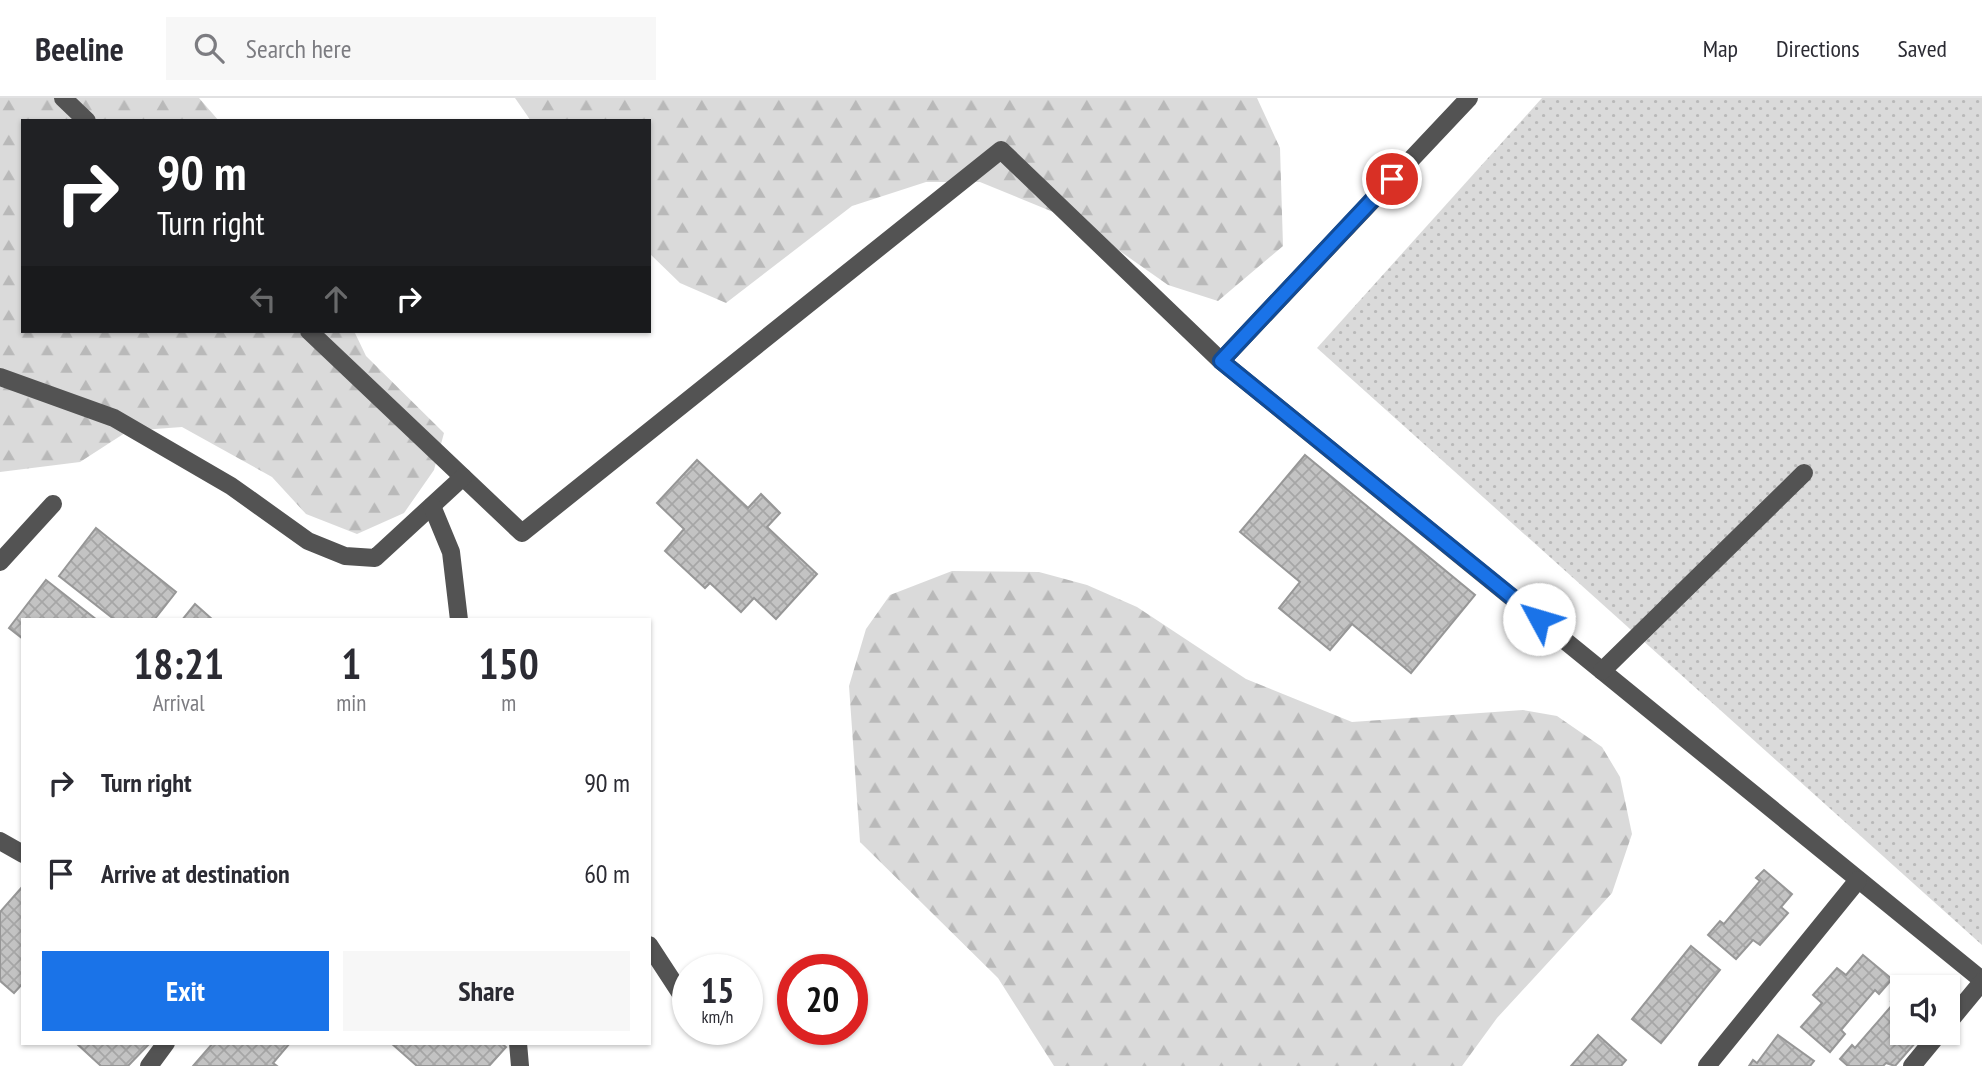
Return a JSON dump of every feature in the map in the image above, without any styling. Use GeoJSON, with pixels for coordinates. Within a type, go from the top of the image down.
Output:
{"type":"FeatureCollection","features":[{"type":"Feature","properties":{"kind":"street"},"geometry":{"type":"LineString","coordinates":[[63,98],[85,119]]}},
{"type":"Feature","properties":{"kind":"street"},"geometry":{"type":"LineString","coordinates":[[1221,361],[1469,98]]}},
{"type":"Feature","properties":{"kind":"street"},"geometry":{"type":"LineString","coordinates":[[311,333],[522,533],[1001,150],[1221,361],[1982,981],[1960,1008]]}},
{"type":"Feature","properties":{"kind":"street"},"geometry":{"type":"LineString","coordinates":[[0,377],[114,418],[231,486],[308,541],[345,555],[375,558],[463,477]]}},
{"type":"Feature","properties":{"kind":"street"},"geometry":{"type":"LineString","coordinates":[[1602,671],[1804,473]]}},
{"type":"Feature","properties":{"kind":"street"},"geometry":{"type":"LineString","coordinates":[[0,562],[53,503]]}},
{"type":"Feature","properties":{"kind":"street"},"geometry":{"type":"LineString","coordinates":[[432,506],[451,552],[459,618]]}},
{"type":"Feature","properties":{"kind":"street"},"geometry":{"type":"LineString","coordinates":[[0,841],[21,853]]}},
{"type":"Feature","properties":{"kind":"street"},"geometry":{"type":"LineString","coordinates":[[1707,1066],[1858,880]]}},
{"type":"Feature","properties":{"kind":"street"},"geometry":{"type":"LineString","coordinates":[[651,948],[672,981]]}},
{"type":"Feature","properties":{"kind":"street"},"geometry":{"type":"LineString","coordinates":[[149,1066],[165,1045]]}},
{"type":"Feature","properties":{"kind":"street"},"geometry":{"type":"LineString","coordinates":[[518,1045],[520,1066]]}},
{"type":"Feature","properties":{"kind":"street"},"geometry":{"type":"LineString","coordinates":[[1912,1066],[1929,1045]]}},
{"type":"Feature","properties":{"kind":"green space"},"geometry":{"type":"Polygon","coordinates":[[[0,98],[199,98],[217,119],[21,119],[21,333],[355,333],[366,356],[444,433],[434,470],[404,513],[357,534],[306,514],[272,477],[182,427],[128,431],[80,462],[0,472],[0,98]]]}},
{"type":"Feature","properties":{"kind":"green space"},"geometry":{"type":"Polygon","coordinates":[[[515,98],[1257,98],[1280,148],[1283,246],[1218,301],[1168,285],[1080,223],[980,182],[926,182],[852,206],[726,303],[680,283],[651,255],[651,119],[530,119],[515,98]]]}},
{"type":"Feature","properties":{"kind":"green space"},"geometry":{"type":"Polygon","coordinates":[[[1542,98],[1982,98],[1982,945],[1317,348],[1542,98]]]}},
{"type":"Feature","properties":{"kind":"green space"},"geometry":{"type":"Polygon","coordinates":[[[952,571],[1039,572],[1087,585],[1137,607],[1246,679],[1352,722],[1523,710],[1557,716],[1602,747],[1620,777],[1632,834],[1612,893],[1497,1018],[1462,1066],[1054,1066],[998,978],[860,842],[849,686],[866,629],[890,595],[952,571]]]}},
{"type":"Feature","properties":{"kind":"building"},"geometry":{"type":"Polygon","coordinates":[[[1305,455],[1475,595],[1411,673],[1352,624],[1330,650],[1279,608],[1300,582],[1240,532],[1305,455]]]}},
{"type":"Feature","properties":{"kind":"building"},"geometry":{"type":"Polygon","coordinates":[[[697,460],[748,508],[761,494],[780,513],[767,527],[817,574],[776,619],[754,598],[741,612],[710,583],[705,588],[665,551],[684,529],[657,503],[697,460]]]}},
{"type":"Feature","properties":{"kind":"building"},"geometry":{"type":"Polygon","coordinates":[[[96,528],[176,592],[156,618],[112,618],[59,576],[96,528]]]}},
{"type":"Feature","properties":{"kind":"building"},"geometry":{"type":"Polygon","coordinates":[[[46,580],[94,618],[21,618],[21,637],[9,628],[46,580]]]}},
{"type":"Feature","properties":{"kind":"building"},"geometry":{"type":"Polygon","coordinates":[[[195,604],[211,618],[184,618],[195,604]]]}},
{"type":"Feature","properties":{"kind":"building"},"geometry":{"type":"Polygon","coordinates":[[[1764,870],[1792,894],[1781,907],[1788,913],[1760,945],[1753,940],[1736,959],[1708,935],[1720,921],[1724,924],[1760,881],[1756,878],[1764,870]]]}},
{"type":"Feature","properties":{"kind":"building"},"geometry":{"type":"Polygon","coordinates":[[[21,888],[21,985],[14,993],[0,981],[0,912],[21,888]]]}},
{"type":"Feature","properties":{"kind":"building"},"geometry":{"type":"Polygon","coordinates":[[[1691,946],[1720,970],[1661,1043],[1632,1019],[1691,946]]]}},
{"type":"Feature","properties":{"kind":"building"},"geometry":{"type":"Polygon","coordinates":[[[1863,955],[1890,977],[1890,981],[1879,994],[1875,990],[1841,1030],[1845,1034],[1830,1052],[1801,1027],[1822,1003],[1813,995],[1837,968],[1846,975],[1863,955]]]}},
{"type":"Feature","properties":{"kind":"building"},"geometry":{"type":"Polygon","coordinates":[[[1890,1008],[1890,1045],[1913,1045],[1895,1066],[1886,1063],[1883,1066],[1848,1066],[1840,1059],[1852,1045],[1855,1048],[1890,1008]]]}},
{"type":"Feature","properties":{"kind":"building"},"geometry":{"type":"Polygon","coordinates":[[[1598,1035],[1626,1060],[1621,1066],[1571,1066],[1598,1035]]]}},
{"type":"Feature","properties":{"kind":"building"},"geometry":{"type":"Polygon","coordinates":[[[1778,1035],[1814,1061],[1810,1066],[1749,1066],[1753,1060],[1757,1063],[1778,1035]]]}},
{"type":"Feature","properties":{"kind":"building"},"geometry":{"type":"Polygon","coordinates":[[[78,1045],[148,1045],[128,1066],[101,1066],[78,1045]]]}},
{"type":"Feature","properties":{"kind":"building"},"geometry":{"type":"Polygon","coordinates":[[[211,1045],[288,1045],[273,1063],[277,1066],[193,1066],[211,1045]]]}},
{"type":"Feature","properties":{"kind":"building"},"geometry":{"type":"Polygon","coordinates":[[[393,1045],[506,1047],[489,1066],[417,1066],[393,1045]]]}},
{"type":"Feature","properties":{"kind":"route"},"geometry":{"type":"LineString","coordinates":[[1392,179],[1221,361],[1539,619]]}}]}
